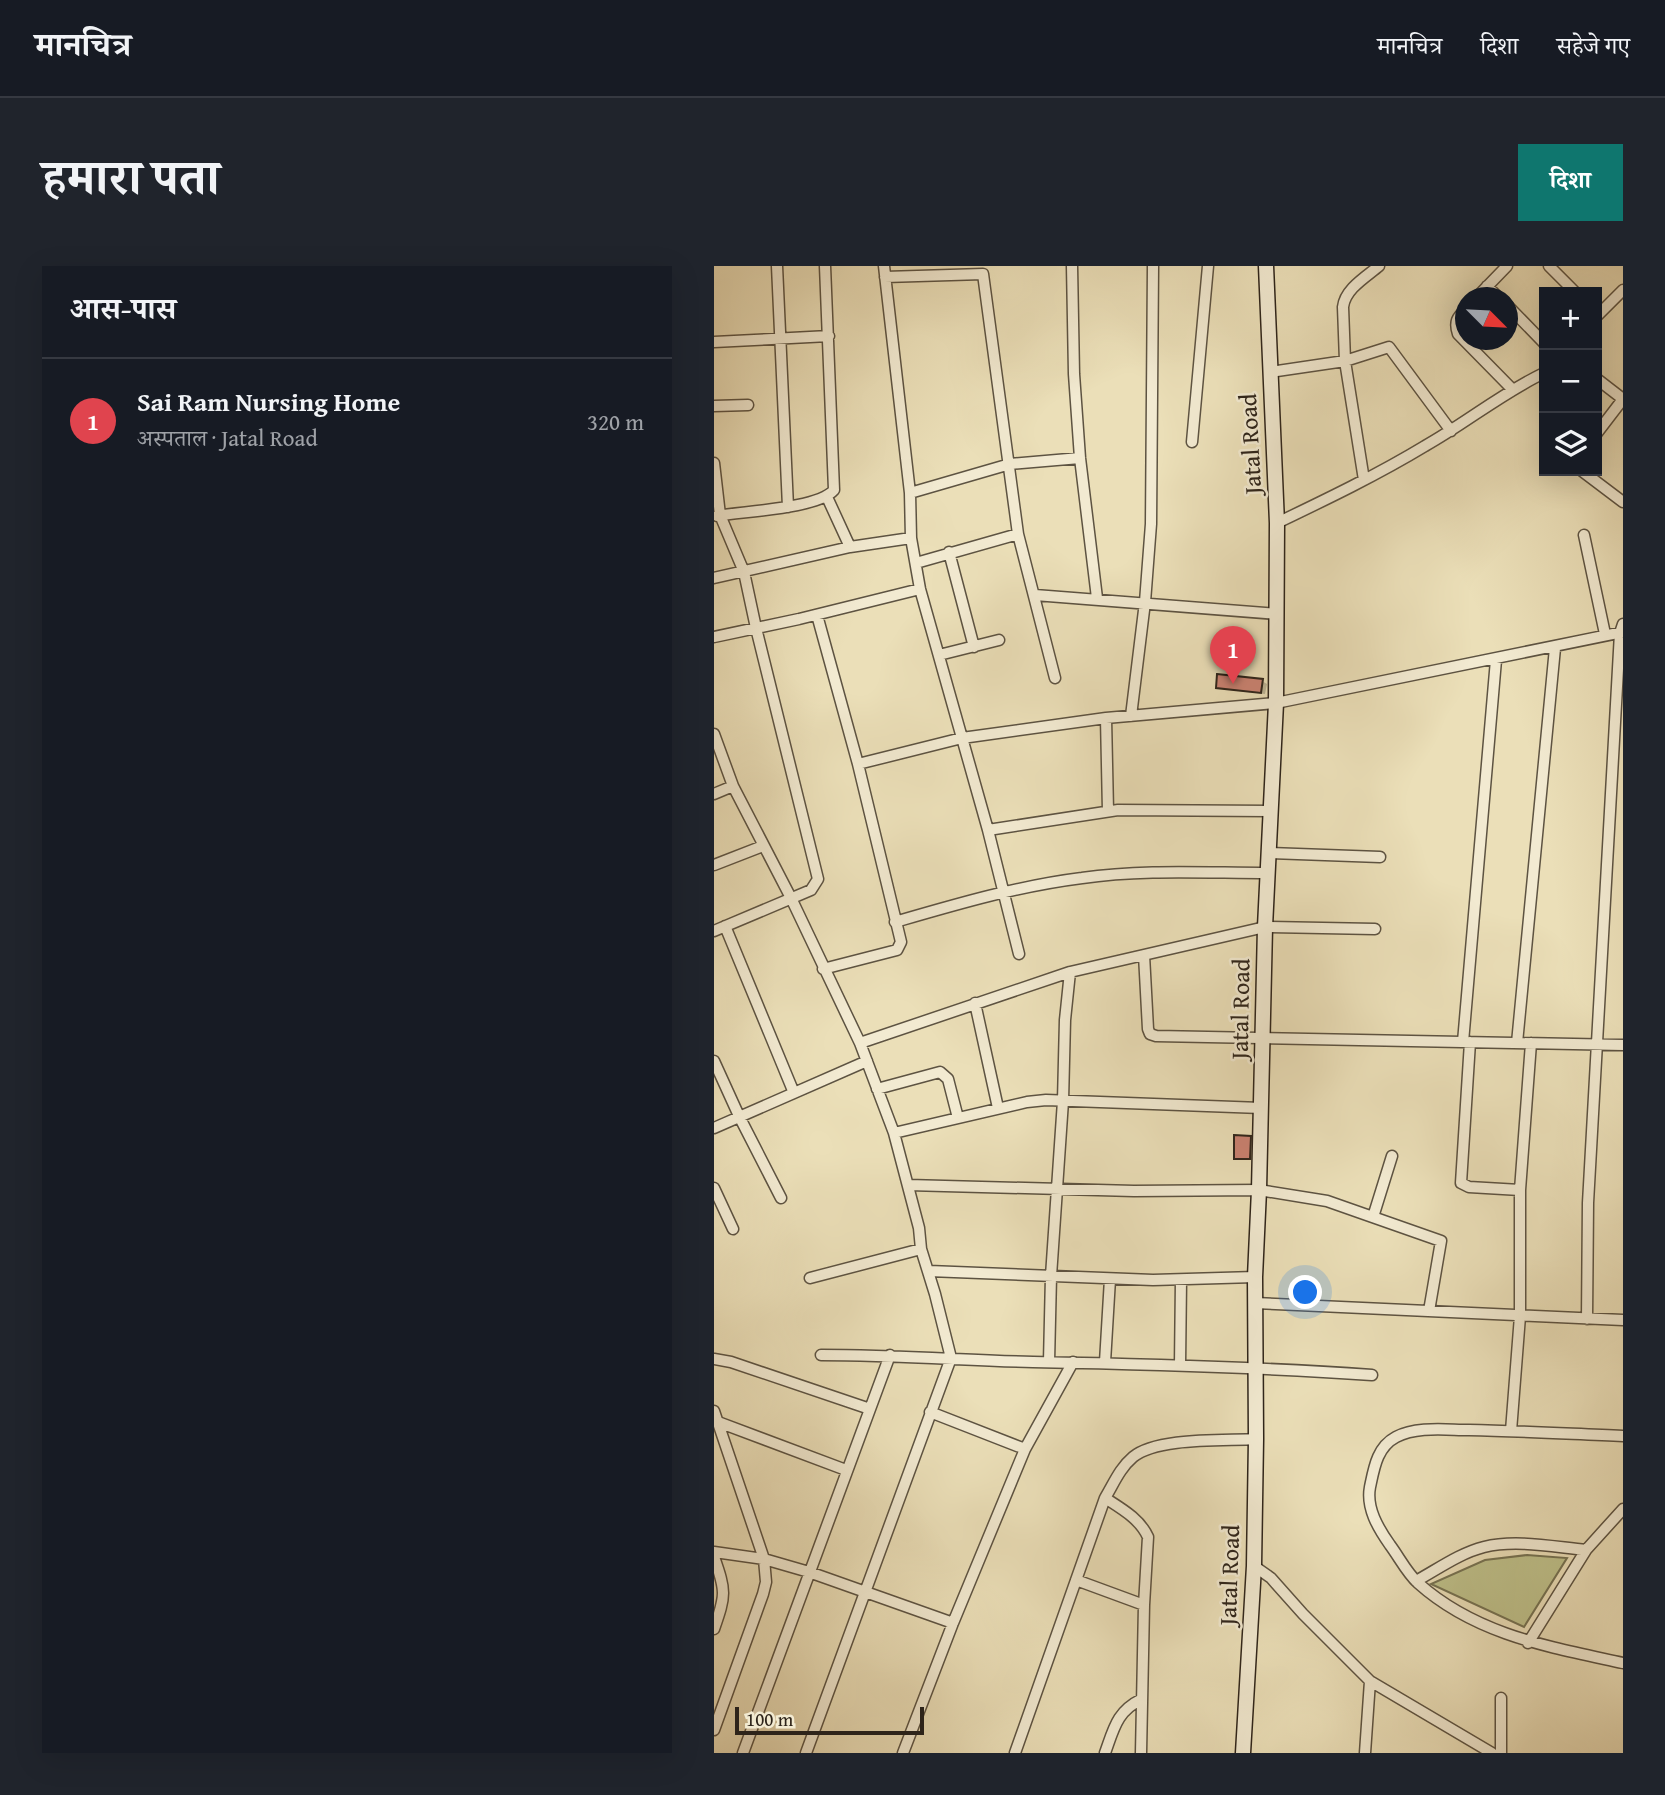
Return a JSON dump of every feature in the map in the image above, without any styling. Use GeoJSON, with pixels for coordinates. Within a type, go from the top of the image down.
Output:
{"type":"FeatureCollection","features":[{"type":"Feature","properties":{"kind":"main road","name":"Jatal Road"},"geometry":{"type":"LineString","coordinates":[[1243,1753],[1254,1566],[1255,1278],[1265,927],[1276,703],[1277,523],[1266,266]]}},
{"type":"Feature","properties":{"kind":"street"},"geometry":{"type":"LineString","coordinates":[[777,266],[788,507]]}},
{"type":"Feature","properties":{"kind":"street"},"geometry":{"type":"LineString","coordinates":[[717,516],[788,507],[827,497],[834,491],[825,266]]}},
{"type":"Feature","properties":{"kind":"street"},"geometry":{"type":"LineString","coordinates":[[1072,266],[1074,374],[1080,458],[1097,598]]}},
{"type":"Feature","properties":{"kind":"street"},"geometry":{"type":"LineString","coordinates":[[1131,716],[1146,602],[1153,465],[1153,266]]}},
{"type":"Feature","properties":{"kind":"street"},"geometry":{"type":"LineString","coordinates":[[1192,442],[1208,266]]}},
{"type":"Feature","properties":{"kind":"street"},"geometry":{"type":"LineString","coordinates":[[1364,480],[1345,361],[1344,300],[1352,289],[1379,266]]}},
{"type":"Feature","properties":{"kind":"street"},"geometry":{"type":"LineString","coordinates":[[1488,286],[1507,266]]}},
{"type":"Feature","properties":{"kind":"street"},"geometry":{"type":"LineString","coordinates":[[1549,266],[1570,287]]}},
{"type":"Feature","properties":{"kind":"street"},"geometry":{"type":"LineString","coordinates":[[1019,954],[988,830],[920,589],[911,538],[910,493],[884,272],[983,270],[1018,534],[1055,678]]}},
{"type":"Feature","properties":{"kind":"street"},"geometry":{"type":"LineString","coordinates":[[1602,311],[1623,290]]}},
{"type":"Feature","properties":{"kind":"street"},"geometry":{"type":"LineString","coordinates":[[1518,317],[1539,338]]}},
{"type":"Feature","properties":{"kind":"street"},"geometry":{"type":"LineString","coordinates":[[714,342],[829,336]]}},
{"type":"Feature","properties":{"kind":"street"},"geometry":{"type":"LineString","coordinates":[[1270,372],[1345,361],[1389,347],[1451,431]]}},
{"type":"Feature","properties":{"kind":"street"},"geometry":{"type":"LineString","coordinates":[[1474,350],[1512,389]]}},
{"type":"Feature","properties":{"kind":"street"},"geometry":{"type":"LineString","coordinates":[[1277,523],[1364,480],[1451,431],[1539,374]]}},
{"type":"Feature","properties":{"kind":"street"},"geometry":{"type":"LineString","coordinates":[[1602,383],[1623,399],[1602,426]]}},
{"type":"Feature","properties":{"kind":"street"},"geometry":{"type":"LineString","coordinates":[[714,406],[748,405]]}},
{"type":"Feature","properties":{"kind":"street"},"geometry":{"type":"LineString","coordinates":[[910,493],[1010,464],[1080,458]]}},
{"type":"Feature","properties":{"kind":"street"},"geometry":{"type":"LineString","coordinates":[[714,463],[717,516],[744,572],[818,879],[811,890],[714,931]]}},
{"type":"Feature","properties":{"kind":"street"},"geometry":{"type":"LineString","coordinates":[[1589,476],[1623,502]]}},
{"type":"Feature","properties":{"kind":"street"},"geometry":{"type":"LineString","coordinates":[[827,497],[849,547]]}},
{"type":"Feature","properties":{"kind":"street"},"geometry":{"type":"LineString","coordinates":[[916,563],[1018,534]]}},
{"type":"Feature","properties":{"kind":"street"},"geometry":{"type":"LineString","coordinates":[[1584,535],[1605,634]]}},
{"type":"Feature","properties":{"kind":"street"},"geometry":{"type":"LineString","coordinates":[[714,578],[849,547],[911,538]]}},
{"type":"Feature","properties":{"kind":"street"},"geometry":{"type":"LineString","coordinates":[[949,552],[974,647]]}},
{"type":"Feature","properties":{"kind":"street"},"geometry":{"type":"LineString","coordinates":[[714,637],[920,589]]}},
{"type":"Feature","properties":{"kind":"street"},"geometry":{"type":"LineString","coordinates":[[1035,595],[1277,614]]}},
{"type":"Feature","properties":{"kind":"street"},"geometry":{"type":"LineString","coordinates":[[817,615],[858,764],[901,942],[897,950],[823,969]]}},
{"type":"Feature","properties":{"kind":"street"},"geometry":{"type":"LineString","coordinates":[[858,764],[962,737],[1131,716],[1276,703],[1555,648],[1622,630],[1618,762],[1596,1045],[1588,1203],[1587,1319]]}},
{"type":"Feature","properties":{"kind":"street"},"geometry":{"type":"LineString","coordinates":[[939,655],[999,640]]}},
{"type":"Feature","properties":{"kind":"street"},"geometry":{"type":"LineString","coordinates":[[1517,1043],[1555,648]]}},
{"type":"Feature","properties":{"kind":"street"},"geometry":{"type":"LineString","coordinates":[[1496,660],[1467,1042],[1461,1183],[1469,1187],[1520,1191]]}},
{"type":"Feature","properties":{"kind":"street"},"geometry":{"type":"LineString","coordinates":[[1106,719],[1108,811]]}},
{"type":"Feature","properties":{"kind":"street"},"geometry":{"type":"LineString","coordinates":[[714,734],[733,786],[791,898],[860,1043],[894,1133],[919,1228],[921,1250],[951,1358],[806,1753]]}},
{"type":"Feature","properties":{"kind":"street"},"geometry":{"type":"LineString","coordinates":[[714,794],[733,786]]}},
{"type":"Feature","properties":{"kind":"street"},"geometry":{"type":"LineString","coordinates":[[988,830],[1108,811],[1271,811]]}},
{"type":"Feature","properties":{"kind":"street"},"geometry":{"type":"LineString","coordinates":[[714,865],[764,846]]}},
{"type":"Feature","properties":{"kind":"street"},"geometry":{"type":"LineString","coordinates":[[1269,853],[1380,857]]}},
{"type":"Feature","properties":{"kind":"street"},"geometry":{"type":"LineString","coordinates":[[895,922],[1002,891],[1117,874],[1268,873]]}},
{"type":"Feature","properties":{"kind":"street"},"geometry":{"type":"LineString","coordinates":[[725,926],[794,1093]]}},
{"type":"Feature","properties":{"kind":"street"},"geometry":{"type":"LineString","coordinates":[[860,1043],[1070,972],[1265,927],[1375,929]]}},
{"type":"Feature","properties":{"kind":"street"},"geometry":{"type":"LineString","coordinates":[[1143,955],[1150,1034],[1262,1039],[1623,1045]]}},
{"type":"Feature","properties":{"kind":"street"},"geometry":{"type":"LineString","coordinates":[[1049,1362],[1051,1276],[1070,972]]}},
{"type":"Feature","properties":{"kind":"street"},"geometry":{"type":"LineString","coordinates":[[975,1003],[998,1108]]}},
{"type":"Feature","properties":{"kind":"street"},"geometry":{"type":"LineString","coordinates":[[1511,1431],[1520,1316],[1520,1191],[1531,1043]]}},
{"type":"Feature","properties":{"kind":"street"},"geometry":{"type":"LineString","coordinates":[[714,1061],[781,1198]]}},
{"type":"Feature","properties":{"kind":"street"},"geometry":{"type":"LineString","coordinates":[[714,1128],[867,1062]]}},
{"type":"Feature","properties":{"kind":"street"},"geometry":{"type":"LineString","coordinates":[[877,1089],[940,1072],[948,1079],[958,1118]]}},
{"type":"Feature","properties":{"kind":"street"},"geometry":{"type":"LineString","coordinates":[[894,1133],[1027,1102],[1261,1108]]}},
{"type":"Feature","properties":{"kind":"street"},"geometry":{"type":"LineString","coordinates":[[1373,1217],[1392,1156]]}},
{"type":"Feature","properties":{"kind":"street"},"geometry":{"type":"LineString","coordinates":[[908,1185],[1134,1191],[1259,1190],[1327,1201],[1441,1241],[1429,1311]]}},
{"type":"Feature","properties":{"kind":"street"},"geometry":{"type":"LineString","coordinates":[[714,1188],[733,1229]]}},
{"type":"Feature","properties":{"kind":"street"},"geometry":{"type":"LineString","coordinates":[[810,1278],[921,1250]]}},
{"type":"Feature","properties":{"kind":"street"},"geometry":{"type":"LineString","coordinates":[[929,1272],[1110,1279],[1255,1278]]}},
{"type":"Feature","properties":{"kind":"street"},"geometry":{"type":"LineString","coordinates":[[1105,1362],[1110,1279]]}},
{"type":"Feature","properties":{"kind":"street"},"geometry":{"type":"LineString","coordinates":[[1180,1365],[1181,1280]]}},
{"type":"Feature","properties":{"kind":"street"},"geometry":{"type":"LineString","coordinates":[[1255,1303],[1623,1320]]}},
{"type":"Feature","properties":{"kind":"street"},"geometry":{"type":"LineString","coordinates":[[821,1355],[1256,1367],[1372,1376]]}},
{"type":"Feature","properties":{"kind":"street"},"geometry":{"type":"LineString","coordinates":[[743,1753],[890,1355]]}},
{"type":"Feature","properties":{"kind":"street"},"geometry":{"type":"LineString","coordinates":[[714,1359],[731,1362],[870,1409]]}},
{"type":"Feature","properties":{"kind":"street"},"geometry":{"type":"LineString","coordinates":[[902,1753],[1026,1448],[1073,1362]]}},
{"type":"Feature","properties":{"kind":"street"},"geometry":{"type":"LineString","coordinates":[[930,1412],[1026,1448]]}},
{"type":"Feature","properties":{"kind":"street"},"geometry":{"type":"LineString","coordinates":[[716,1416],[846,1470]]}},
{"type":"Feature","properties":{"kind":"street"},"geometry":{"type":"LineString","coordinates":[[714,1730],[766,1583],[764,1559],[716,1416]]}},
{"type":"Feature","properties":{"kind":"street"},"geometry":{"type":"LineString","coordinates":[[1623,1436],[1429,1430],[1398,1436],[1386,1444],[1379,1455],[1369,1493],[1372,1514],[1381,1533],[1416,1581],[1439,1599],[1479,1623],[1528,1643],[1623,1663]]}},
{"type":"Feature","properties":{"kind":"street"},"geometry":{"type":"LineString","coordinates":[[1014,1753],[1105,1498],[1121,1470],[1146,1449],[1165,1444],[1256,1439]]}},
{"type":"Feature","properties":{"kind":"street"},"geometry":{"type":"LineString","coordinates":[[1105,1498],[1134,1518],[1149,1537],[1144,1605],[1140,1753]]}},
{"type":"Feature","properties":{"kind":"street"},"geometry":{"type":"LineString","coordinates":[[1528,1643],[1586,1550],[1623,1509]]}},
{"type":"Feature","properties":{"kind":"street"},"geometry":{"type":"LineString","coordinates":[[1416,1581],[1470,1551],[1485,1546],[1526,1545],[1586,1550]]}},
{"type":"Feature","properties":{"kind":"street"},"geometry":{"type":"LineString","coordinates":[[714,1629],[724,1595],[724,1585],[714,1555],[764,1559],[867,1591],[953,1623]]}},
{"type":"Feature","properties":{"kind":"street"},"geometry":{"type":"LineString","coordinates":[[1254,1566],[1271,1578],[1370,1681],[1492,1753]]}},
{"type":"Feature","properties":{"kind":"street"},"geometry":{"type":"LineString","coordinates":[[1076,1580],[1144,1605]]}},
{"type":"Feature","properties":{"kind":"street"},"geometry":{"type":"LineString","coordinates":[[1365,1753],[1370,1681]]}},
{"type":"Feature","properties":{"kind":"street"},"geometry":{"type":"LineString","coordinates":[[1501,1698],[1501,1753]]}},
{"type":"Feature","properties":{"kind":"street"},"geometry":{"type":"LineString","coordinates":[[1105,1753],[1123,1712],[1142,1699]]}},
{"type":"Feature","properties":{"kind":"green space"},"geometry":{"type":"Polygon","coordinates":[[[1527,1555],[1567,1558],[1524,1627],[1431,1584],[1485,1560],[1527,1555]]]}},
{"type":"Feature","properties":{"kind":"building"},"geometry":{"type":"Polygon","coordinates":[[[1217,674],[1263,679],[1261,693],[1216,688],[1217,674]]]}},
{"type":"Feature","properties":{"kind":"building"},"geometry":{"type":"Polygon","coordinates":[[[1234,1135],[1251,1136],[1250,1159],[1234,1159],[1234,1135]]]}},
{"type":"Feature","properties":{"kind":"place","name":"Sai Ram Nursing Home"},"geometry":{"type":"Point","coordinates":[1233,684]}}]}
